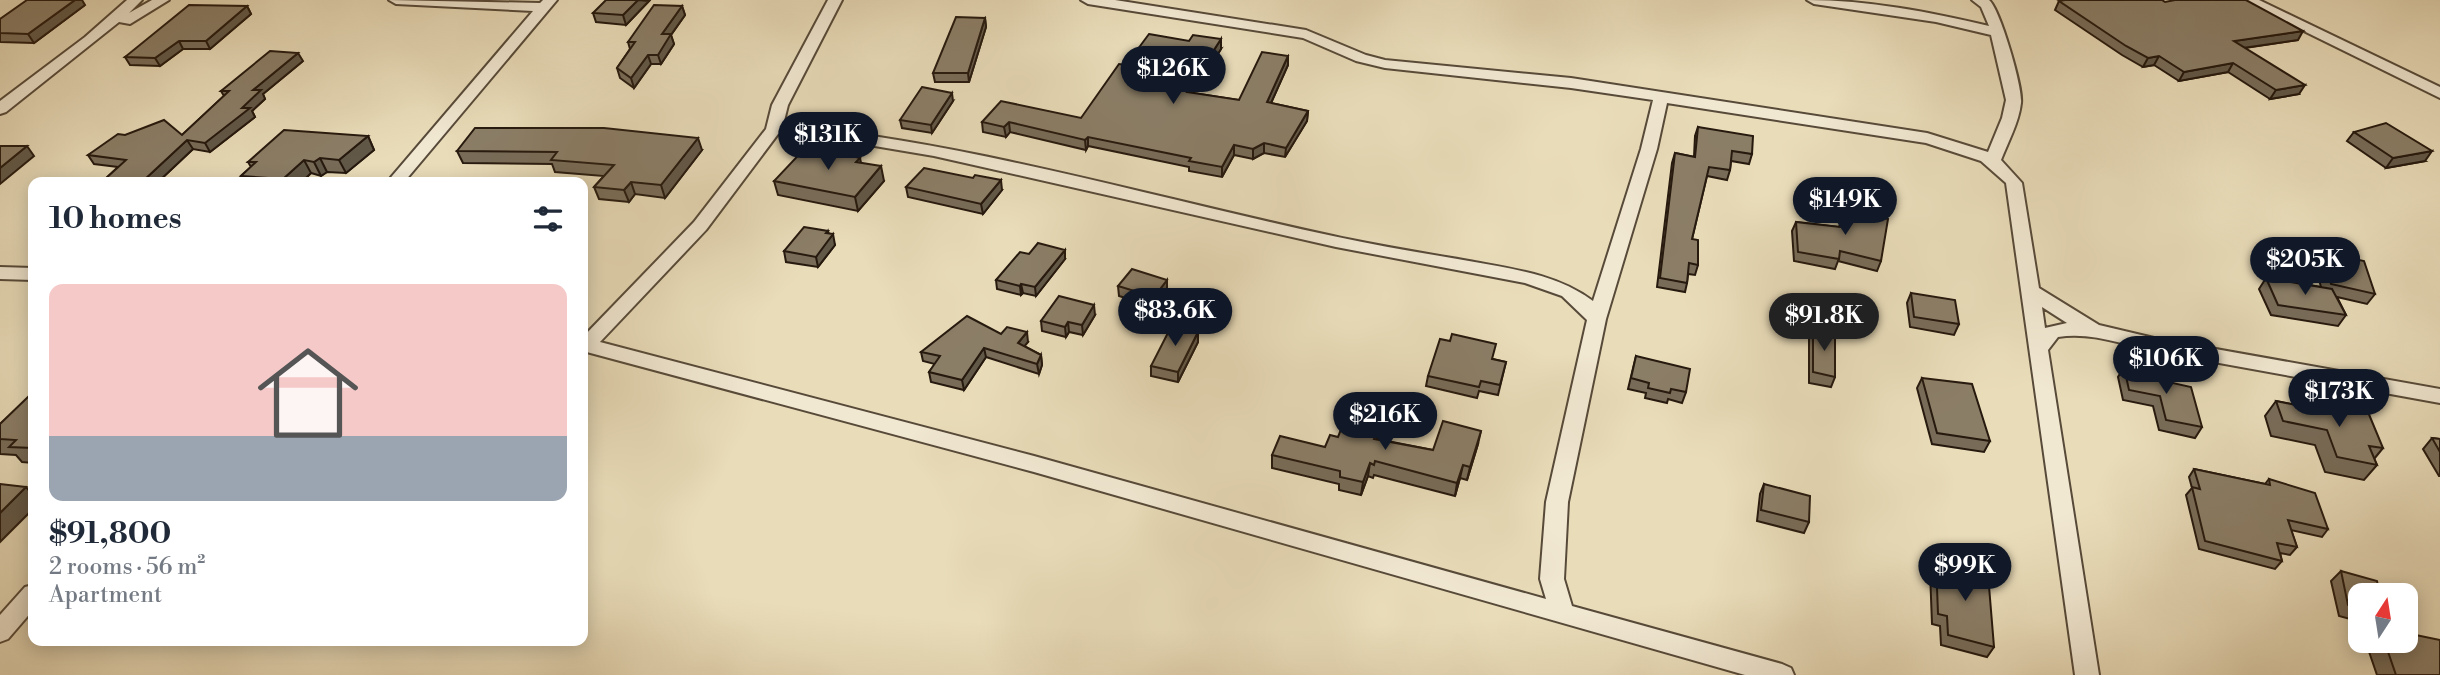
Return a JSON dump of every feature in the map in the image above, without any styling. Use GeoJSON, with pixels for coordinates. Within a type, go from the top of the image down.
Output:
{"type":"FeatureCollection","features":[{"type":"Feature","properties":{"kind":"street"},"geometry":{"type":"LineString","coordinates":[[0,108],[90,40],[135,0]]}},
{"type":"Feature","properties":{"kind":"street"},"geometry":{"type":"LineString","coordinates":[[90,40],[162,0]]}},
{"type":"Feature","properties":{"kind":"street"},"geometry":{"type":"LineString","coordinates":[[396,0],[547,4]]}},
{"type":"Feature","properties":{"kind":"street"},"geometry":{"type":"LineString","coordinates":[[588,341],[700,226],[774,129],[780,105],[835,0]]}},
{"type":"Feature","properties":{"kind":"street"},"geometry":{"type":"LineString","coordinates":[[1088,0],[1306,34],[1361,58],[1385,64],[1571,83],[1927,138],[1973,152],[1992,161],[2007,172],[2014,183],[2087,675]]}},
{"type":"Feature","properties":{"kind":"street"},"geometry":{"type":"LineString","coordinates":[[1814,0],[1936,18],[1998,33]]}},
{"type":"Feature","properties":{"kind":"street"},"geometry":{"type":"LineString","coordinates":[[1979,0],[1987,5],[1998,33],[2014,100],[2010,118],[1992,161]]}},
{"type":"Feature","properties":{"kind":"street"},"geometry":{"type":"LineString","coordinates":[[2248,0],[2440,93]]}},
{"type":"Feature","properties":{"kind":"street"},"geometry":{"type":"LineString","coordinates":[[400,177],[547,4]]}},
{"type":"Feature","properties":{"kind":"street"},"geometry":{"type":"LineString","coordinates":[[1562,614],[1552,579],[1557,502],[1597,319],[1649,149],[1661,97]]}},
{"type":"Feature","properties":{"kind":"street"},"geometry":{"type":"LineString","coordinates":[[774,129],[839,135],[934,150],[1336,242],[1529,278],[1569,292],[1587,306],[1597,319]]}},
{"type":"Feature","properties":{"kind":"street"},"geometry":{"type":"LineString","coordinates":[[0,273],[28,274]]}},
{"type":"Feature","properties":{"kind":"street"},"geometry":{"type":"LineString","coordinates":[[2029,290],[2068,316],[2101,332]]}},
{"type":"Feature","properties":{"kind":"street"},"geometry":{"type":"LineString","coordinates":[[2038,350],[2052,332],[2069,329],[2101,332],[2154,345],[2440,396]]}},
{"type":"Feature","properties":{"kind":"street"},"geometry":{"type":"LineString","coordinates":[[588,345],[720,378],[1219,515],[1782,675]]}},
{"type":"Feature","properties":{"kind":"street"},"geometry":{"type":"LineString","coordinates":[[0,632],[28,600]]}},
{"type":"Feature","properties":{"kind":"building"},"geometry":{"type":"Polygon","coordinates":[[[27,0],[75,0],[28,34],[0,33],[0,19],[27,0]]]}},
{"type":"Feature","properties":{"kind":"building"},"geometry":{"type":"Polygon","coordinates":[[[606,0],[638,0],[623,15],[593,13],[606,0]]]}},
{"type":"Feature","properties":{"kind":"building"},"geometry":{"type":"Polygon","coordinates":[[[2246,0],[2303,31],[2234,41],[2305,85],[2276,90],[2233,63],[2184,72],[2159,56],[2148,58],[2126,46],[2059,1],[2246,0]]]}},
{"type":"Feature","properties":{"kind":"building"},"geometry":{"type":"Polygon","coordinates":[[[189,5],[247,6],[206,41],[179,41],[155,58],[125,57],[189,5]]]}},
{"type":"Feature","properties":{"kind":"building"},"geometry":{"type":"Polygon","coordinates":[[[654,5],[682,6],[662,34],[671,34],[658,55],[648,55],[631,78],[617,68],[635,42],[628,42],[654,5]]]}},
{"type":"Feature","properties":{"kind":"building"},"geometry":{"type":"Polygon","coordinates":[[[956,17],[985,18],[968,73],[933,73],[956,17]]]}},
{"type":"Feature","properties":{"kind":"building"},"geometry":{"type":"Polygon","coordinates":[[[1149,34],[1189,41],[1193,35],[1221,39],[1187,92],[1239,100],[1262,52],[1288,56],[1267,102],[1308,111],[1286,148],[1264,143],[1253,149],[1234,145],[1222,167],[1189,161],[1191,158],[1088,137],[1085,140],[1009,122],[1004,127],[982,122],[1001,101],[1081,118],[1119,64],[1126,65],[1149,34]]]}},
{"type":"Feature","properties":{"kind":"building"},"geometry":{"type":"Polygon","coordinates":[[[270,51],[298,53],[253,90],[261,90],[242,108],[250,108],[205,143],[187,140],[147,177],[107,177],[126,160],[88,155],[118,134],[125,135],[164,120],[182,135],[229,91],[221,91],[270,51]]]}},
{"type":"Feature","properties":{"kind":"building"},"geometry":{"type":"Polygon","coordinates":[[[922,87],[952,93],[931,125],[900,120],[922,87]]]}},
{"type":"Feature","properties":{"kind":"building"},"geometry":{"type":"Polygon","coordinates":[[[2386,123],[2432,151],[2393,158],[2354,132],[2386,123]]]}},
{"type":"Feature","properties":{"kind":"building"},"geometry":{"type":"Polygon","coordinates":[[[1698,127],[1753,136],[1752,154],[1732,151],[1730,170],[1709,167],[1692,239],[1698,240],[1698,265],[1689,263],[1687,283],[1660,278],[1675,153],[1695,157],[1698,127]]]}},
{"type":"Feature","properties":{"kind":"building"},"geometry":{"type":"Polygon","coordinates":[[[475,128],[604,128],[698,138],[661,185],[631,182],[624,190],[594,187],[614,165],[551,160],[557,152],[457,151],[475,128]]]}},
{"type":"Feature","properties":{"kind":"building"},"geometry":{"type":"Polygon","coordinates":[[[284,130],[368,136],[339,160],[304,160],[285,177],[241,176],[256,162],[248,162],[284,130]]]}},
{"type":"Feature","properties":{"kind":"building"},"geometry":{"type":"Polygon","coordinates":[[[808,145],[860,158],[856,162],[881,166],[855,197],[774,181],[808,145]]]}},
{"type":"Feature","properties":{"kind":"building"},"geometry":{"type":"Polygon","coordinates":[[[0,146],[27,146],[0,168],[0,146]]]}},
{"type":"Feature","properties":{"kind":"building"},"geometry":{"type":"Polygon","coordinates":[[[924,168],[973,178],[975,175],[1001,180],[981,204],[906,187],[924,168]]]}},
{"type":"Feature","properties":{"kind":"building"},"geometry":{"type":"Polygon","coordinates":[[[1845,209],[1888,219],[1881,261],[1840,251],[1839,259],[1798,252],[1796,222],[1840,227],[1845,209]]]}},
{"type":"Feature","properties":{"kind":"building"},"geometry":{"type":"Polygon","coordinates":[[[804,227],[833,234],[816,257],[784,251],[804,227]]]}},
{"type":"Feature","properties":{"kind":"building"},"geometry":{"type":"Polygon","coordinates":[[[1038,243],[1065,250],[1035,287],[996,280],[1020,252],[1029,254],[1038,243]]]}},
{"type":"Feature","properties":{"kind":"building"},"geometry":{"type":"Polygon","coordinates":[[[2321,252],[2364,261],[2375,294],[2331,284],[2321,252]]]}},
{"type":"Feature","properties":{"kind":"building"},"geometry":{"type":"Polygon","coordinates":[[[1132,269],[1167,280],[1154,297],[1118,286],[1132,269]]]}},
{"type":"Feature","properties":{"kind":"building"},"geometry":{"type":"Polygon","coordinates":[[[2266,278],[2332,289],[2346,315],[2278,305],[2266,278]]]}},
{"type":"Feature","properties":{"kind":"building"},"geometry":{"type":"Polygon","coordinates":[[[1911,293],[1955,300],[1959,324],[1914,317],[1911,293]]]}},
{"type":"Feature","properties":{"kind":"building"},"geometry":{"type":"Polygon","coordinates":[[[1059,296],[1094,305],[1082,325],[1068,322],[1065,327],[1041,321],[1059,296]]]}},
{"type":"Feature","properties":{"kind":"building"},"geometry":{"type":"Polygon","coordinates":[[[967,316],[1001,334],[1007,327],[1027,332],[1018,343],[1041,355],[1037,364],[984,348],[962,380],[929,372],[940,356],[921,352],[967,316]]]}},
{"type":"Feature","properties":{"kind":"building"},"geometry":{"type":"Polygon","coordinates":[[[1173,323],[1193,327],[1191,331],[1198,332],[1178,372],[1151,366],[1173,323]]]}},
{"type":"Feature","properties":{"kind":"building"},"geometry":{"type":"Polygon","coordinates":[[[1813,329],[1835,333],[1835,377],[1813,372],[1813,329]]]}},
{"type":"Feature","properties":{"kind":"building"},"geometry":{"type":"Polygon","coordinates":[[[1452,334],[1496,344],[1492,359],[1506,362],[1500,385],[1481,381],[1479,387],[1428,376],[1440,339],[1450,341],[1452,334]]]}},
{"type":"Feature","properties":{"kind":"building"},"geometry":{"type":"Polygon","coordinates":[[[1636,356],[1690,369],[1686,392],[1671,389],[1670,393],[1648,388],[1649,383],[1631,378],[1636,356]]]}},
{"type":"Feature","properties":{"kind":"building"},"geometry":{"type":"Polygon","coordinates":[[[2124,367],[2149,372],[2151,375],[2167,378],[2168,382],[2191,387],[2202,427],[2166,420],[2160,396],[2129,390],[2124,367]]]}},
{"type":"Feature","properties":{"kind":"building"},"geometry":{"type":"Polygon","coordinates":[[[1922,378],[1972,384],[1990,441],[1937,433],[1922,378]]]}},
{"type":"Feature","properties":{"kind":"building"},"geometry":{"type":"Polygon","coordinates":[[[28,397],[28,448],[9,447],[16,440],[0,439],[0,424],[28,397]]]}},
{"type":"Feature","properties":{"kind":"building"},"geometry":{"type":"Polygon","coordinates":[[[2276,401],[2336,413],[2333,405],[2368,412],[2383,448],[2369,446],[2377,465],[2337,457],[2327,430],[2283,421],[2276,401]]]}},
{"type":"Feature","properties":{"kind":"building"},"geometry":{"type":"Polygon","coordinates":[[[1345,419],[1378,427],[1374,439],[1433,450],[1443,421],[1481,431],[1470,467],[1463,465],[1457,483],[1375,461],[1374,465],[1370,463],[1363,482],[1340,477],[1340,471],[1272,455],[1280,436],[1325,447],[1330,435],[1338,437],[1345,419]]]}},
{"type":"Feature","properties":{"kind":"building"},"geometry":{"type":"Polygon","coordinates":[[[2432,438],[2440,439],[2440,452],[2432,438]]]}},
{"type":"Feature","properties":{"kind":"building"},"geometry":{"type":"Polygon","coordinates":[[[2194,469],[2270,485],[2269,479],[2315,493],[2328,529],[2288,520],[2297,547],[2277,543],[2282,561],[2205,541],[2192,487],[2200,489],[2194,469]]]}},
{"type":"Feature","properties":{"kind":"building"},"geometry":{"type":"Polygon","coordinates":[[[0,484],[26,487],[0,513],[0,484]]]}},
{"type":"Feature","properties":{"kind":"building"},"geometry":{"type":"Polygon","coordinates":[[[1764,484],[1810,496],[1809,522],[1761,510],[1764,484]]]}},
{"type":"Feature","properties":{"kind":"building"},"geometry":{"type":"Polygon","coordinates":[[[1936,561],[1988,574],[1994,647],[1948,635],[1947,616],[1938,614],[1936,561]]]}},
{"type":"Feature","properties":{"kind":"building"},"geometry":{"type":"Polygon","coordinates":[[[2341,571],[2377,581],[2348,583],[2348,605],[2341,571]]]}},
{"type":"Feature","properties":{"kind":"building"},"geometry":{"type":"Polygon","coordinates":[[[2418,635],[2440,640],[2440,675],[2396,675],[2388,653],[2418,653],[2418,635]]]}}]}
